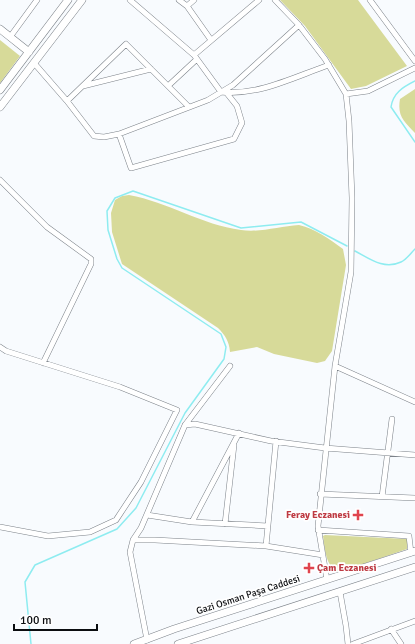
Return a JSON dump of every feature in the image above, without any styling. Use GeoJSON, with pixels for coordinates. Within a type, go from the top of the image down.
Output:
{"type":"FeatureCollection","features":[{"type":"Feature","properties":{"kind":"main road"},"geometry":{"type":"LineString","coordinates":[[0,90],[68,0]]}},
{"type":"Feature","properties":{"kind":"main road"},"geometry":{"type":"LineString","coordinates":[[0,107],[82,0]]}},
{"type":"Feature","properties":{"kind":"main road"},"geometry":{"type":"LineString","coordinates":[[0,29],[28,52]]}},
{"type":"Feature","properties":{"kind":"main road","name":"Gazi Osman Paşa Caddesi"},"geometry":{"type":"LineString","coordinates":[[134,644],[174,629],[413,552]]}},
{"type":"Feature","properties":{"kind":"main road"},"geometry":{"type":"LineString","coordinates":[[178,644],[415,567]]}},
{"type":"Feature","properties":{"kind":"street"},"geometry":{"type":"LineString","coordinates":[[10,37],[37,0]]}},
{"type":"Feature","properties":{"kind":"street"},"geometry":{"type":"LineString","coordinates":[[179,0],[187,6],[211,40]]}},
{"type":"Feature","properties":{"kind":"street"},"geometry":{"type":"LineString","coordinates":[[187,6],[194,0]]}},
{"type":"Feature","properties":{"kind":"street"},"geometry":{"type":"LineString","coordinates":[[168,86],[211,40],[259,0]]}},
{"type":"Feature","properties":{"kind":"street"},"geometry":{"type":"LineString","coordinates":[[275,0],[299,25],[329,65],[346,94],[349,121],[352,198],[351,272],[335,366],[320,494],[318,530],[327,580]]}},
{"type":"Feature","properties":{"kind":"street"},"geometry":{"type":"LineString","coordinates":[[370,0],[415,61]]}},
{"type":"Feature","properties":{"kind":"street"},"geometry":{"type":"LineString","coordinates":[[119,134],[131,168],[234,139],[242,123],[237,106],[196,57],[134,1]]}},
{"type":"Feature","properties":{"kind":"street"},"geometry":{"type":"LineString","coordinates":[[34,63],[67,101],[94,136],[104,137],[119,134],[208,100],[224,92],[299,25]]}},
{"type":"Feature","properties":{"kind":"street"},"geometry":{"type":"LineString","coordinates":[[67,101],[126,44],[189,107]]}},
{"type":"Feature","properties":{"kind":"street"},"geometry":{"type":"LineString","coordinates":[[224,92],[234,93],[254,91],[329,65]]}},
{"type":"Feature","properties":{"kind":"street"},"geometry":{"type":"LineString","coordinates":[[346,94],[368,91],[415,68]]}},
{"type":"Feature","properties":{"kind":"street"},"geometry":{"type":"LineString","coordinates":[[82,86],[151,69]]}},
{"type":"Feature","properties":{"kind":"street"},"geometry":{"type":"LineString","coordinates":[[0,180],[47,228],[91,259],[91,264],[43,363]]}},
{"type":"Feature","properties":{"kind":"street"},"geometry":{"type":"LineString","coordinates":[[0,347],[6,351],[120,387],[178,410],[141,482],[116,520],[90,532],[48,536],[0,527]]}},
{"type":"Feature","properties":{"kind":"street"},"geometry":{"type":"LineString","coordinates":[[147,640],[130,552],[133,540],[147,515],[185,425],[230,366]]}},
{"type":"Feature","properties":{"kind":"street"},"geometry":{"type":"LineString","coordinates":[[335,366],[415,402]]}},
{"type":"Feature","properties":{"kind":"street"},"geometry":{"type":"LineString","coordinates":[[382,497],[392,419]]}},
{"type":"Feature","properties":{"kind":"street"},"geometry":{"type":"LineString","coordinates":[[185,425],[195,424],[276,441],[325,448],[415,455]]}},
{"type":"Feature","properties":{"kind":"street"},"geometry":{"type":"LineString","coordinates":[[192,522],[239,433]]}},
{"type":"Feature","properties":{"kind":"street"},"geometry":{"type":"LineString","coordinates":[[266,546],[276,441]]}},
{"type":"Feature","properties":{"kind":"street"},"geometry":{"type":"LineString","coordinates":[[225,524],[234,442]]}},
{"type":"Feature","properties":{"kind":"street"},"geometry":{"type":"LineString","coordinates":[[320,494],[415,498]]}},
{"type":"Feature","properties":{"kind":"street"},"geometry":{"type":"LineString","coordinates":[[147,515],[192,522],[268,526]]}},
{"type":"Feature","properties":{"kind":"street"},"geometry":{"type":"LineString","coordinates":[[318,530],[409,536],[413,552]]}},
{"type":"Feature","properties":{"kind":"street"},"geometry":{"type":"LineString","coordinates":[[133,540],[266,546],[322,554]]}},
{"type":"Feature","properties":{"kind":"street"},"geometry":{"type":"LineString","coordinates":[[340,592],[348,644]]}},
{"type":"Feature","properties":{"kind":"street"},"geometry":{"type":"LineString","coordinates":[[353,644],[369,641],[391,629],[415,621]]}},
{"type":"Feature","properties":{"kind":"street"},"geometry":{"type":"LineString","coordinates":[[391,629],[401,644]]}},
{"type":"Feature","properties":{"kind":"green space"},"geometry":{"type":"Polygon","coordinates":[[[280,0],[358,0],[407,66],[366,86],[351,89],[305,26],[280,0]]]}},
{"type":"Feature","properties":{"kind":"green space"},"geometry":{"type":"Polygon","coordinates":[[[0,40],[20,56],[0,83],[0,40]]]}},
{"type":"Feature","properties":{"kind":"green space"},"geometry":{"type":"Polygon","coordinates":[[[415,89],[415,133],[402,118],[399,105],[400,99],[415,89]]]}},
{"type":"Feature","properties":{"kind":"green space"},"geometry":{"type":"Polygon","coordinates":[[[129,195],[143,198],[199,219],[241,230],[263,230],[299,225],[317,232],[343,249],[346,265],[332,351],[325,361],[317,363],[274,354],[257,347],[230,352],[226,338],[218,328],[122,264],[112,232],[111,213],[115,200],[122,196],[129,195]]]}},
{"type":"Feature","properties":{"kind":"green space"},"geometry":{"type":"Polygon","coordinates":[[[323,536],[407,539],[407,549],[340,572],[335,570],[329,562],[325,552],[323,536]]]}},
{"type":"Feature","properties":{"kind":"waterway"},"geometry":{"type":"LineString","coordinates":[[415,81],[396,94],[391,107],[415,142]]}},
{"type":"Feature","properties":{"kind":"waterway"},"geometry":{"type":"LineString","coordinates":[[31,644],[25,582],[35,565],[117,529],[136,508],[185,413],[224,359],[226,347],[221,334],[122,268],[117,259],[108,230],[107,211],[115,198],[133,191],[241,228],[301,222],[347,246]]}},
{"type":"Feature","properties":{"kind":"waterway"},"geometry":{"type":"LineString","coordinates":[[355,251],[372,260],[389,265],[403,261],[415,249]]}},
{"type":"Feature","properties":{"kind":"place","name":"Feray Eczanesi"},"geometry":{"type":"Point","coordinates":[358,515]}},
{"type":"Feature","properties":{"kind":"place","name":"Çam Eczanesi"},"geometry":{"type":"Point","coordinates":[309,568]}}]}
